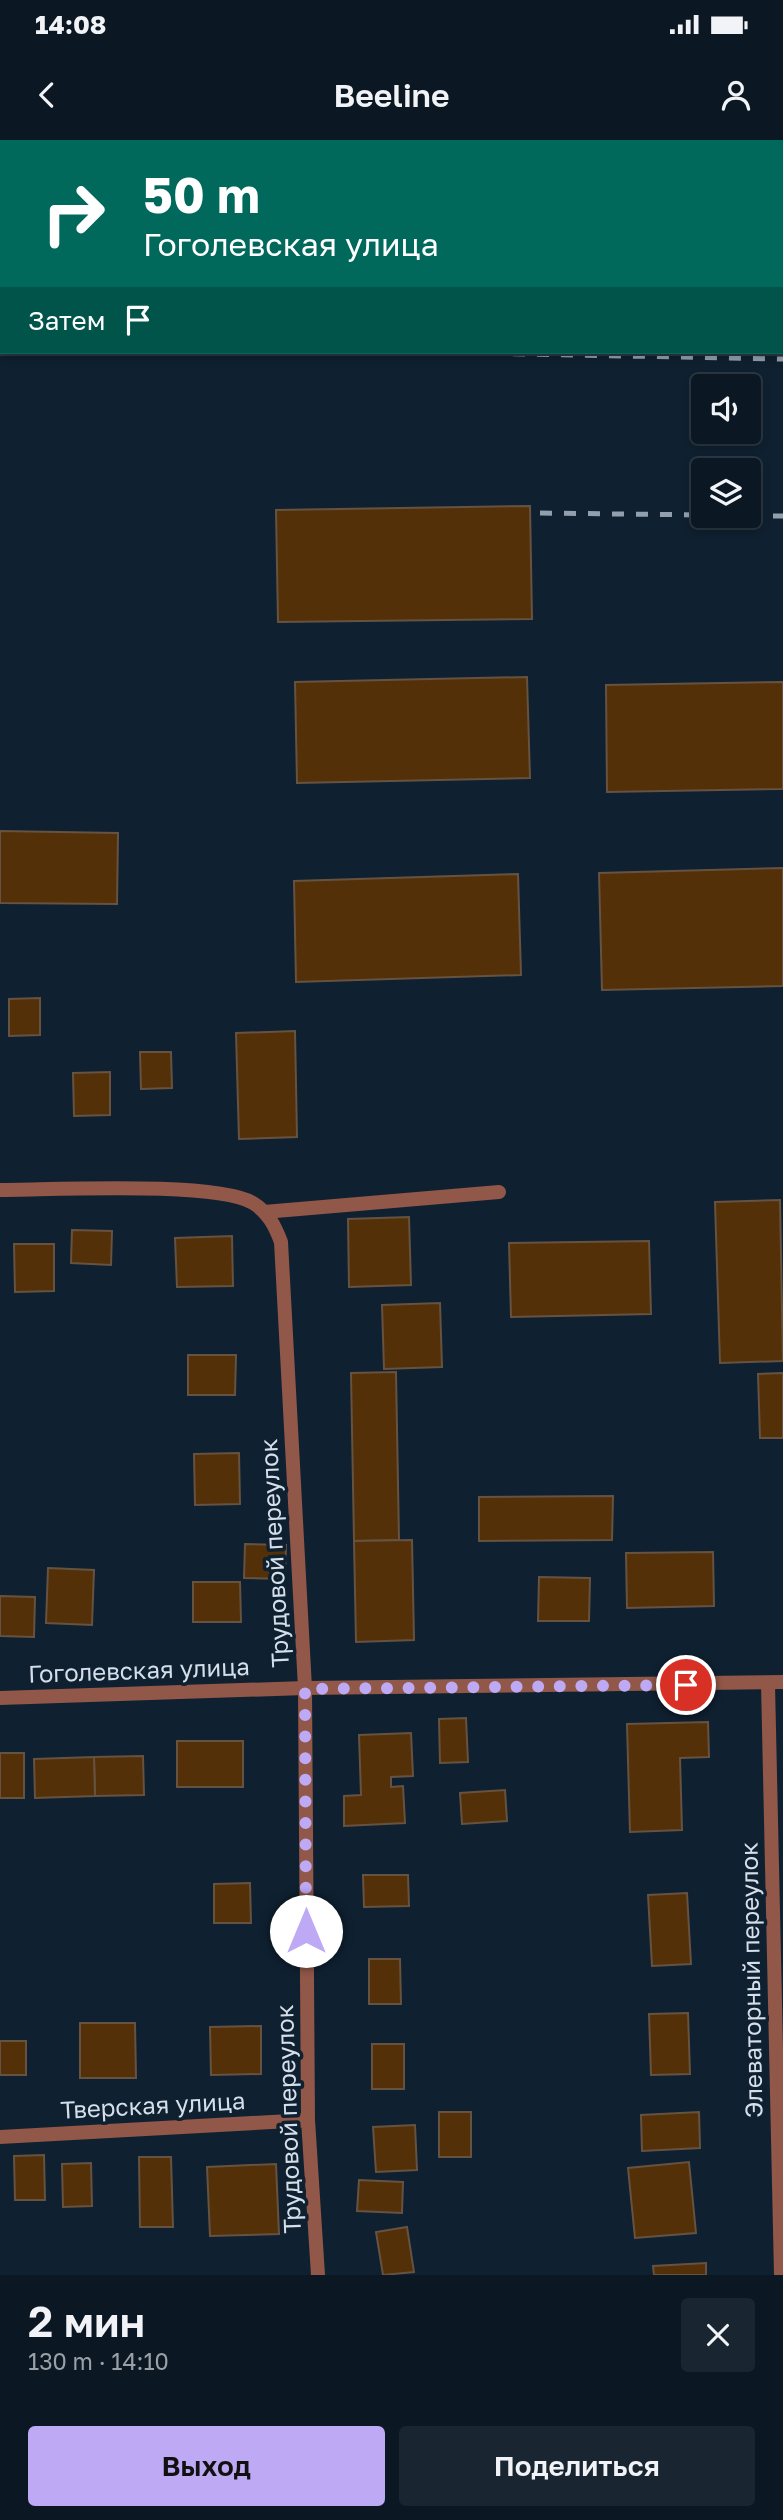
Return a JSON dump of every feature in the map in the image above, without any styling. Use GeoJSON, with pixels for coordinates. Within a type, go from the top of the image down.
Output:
{"type":"FeatureCollection","features":[{"type":"Feature","properties":{"kind":"street"},"geometry":{"type":"LineString","coordinates":[[0,1190],[213,1194],[252,1202],[264,1212],[499,1192]]}},
{"type":"Feature","properties":{"kind":"street","name":"Трудовой переулок"},"geometry":{"type":"LineString","coordinates":[[264,1212],[274,1224],[281,1242],[305,1689],[307,2120],[318,2275]]}},
{"type":"Feature","properties":{"kind":"street","name":"Гоголевская улица"},"geometry":{"type":"LineString","coordinates":[[0,1698],[305,1689],[783,1682]]}},
{"type":"Feature","properties":{"kind":"street","name":"Элеваторный переулок"},"geometry":{"type":"LineString","coordinates":[[768,1684],[781,2275]]}},
{"type":"Feature","properties":{"kind":"street","name":"Тверская улица"},"geometry":{"type":"LineString","coordinates":[[0,2137],[307,2120]]}},
{"type":"Feature","properties":{"kind":"building"},"geometry":{"type":"Polygon","coordinates":[[[530,506],[532,619],[278,622],[276,510],[530,506]]]}},
{"type":"Feature","properties":{"kind":"building"},"geometry":{"type":"Polygon","coordinates":[[[527,677],[530,778],[297,783],[295,682],[527,677]]]}},
{"type":"Feature","properties":{"kind":"building"},"geometry":{"type":"Polygon","coordinates":[[[783,682],[783,789],[607,792],[606,685],[783,682]]]}},
{"type":"Feature","properties":{"kind":"building"},"geometry":{"type":"Polygon","coordinates":[[[0,831],[118,833],[117,904],[0,903],[0,831]]]}},
{"type":"Feature","properties":{"kind":"building"},"geometry":{"type":"Polygon","coordinates":[[[783,868],[783,986],[602,990],[599,873],[783,868]]]}},
{"type":"Feature","properties":{"kind":"building"},"geometry":{"type":"Polygon","coordinates":[[[518,874],[521,975],[296,982],[294,881],[518,874]]]}},
{"type":"Feature","properties":{"kind":"building"},"geometry":{"type":"Polygon","coordinates":[[[40,998],[40,1035],[9,1036],[9,999],[40,998]]]}},
{"type":"Feature","properties":{"kind":"building"},"geometry":{"type":"Polygon","coordinates":[[[295,1031],[297,1137],[239,1139],[236,1033],[295,1031]]]}},
{"type":"Feature","properties":{"kind":"building"},"geometry":{"type":"Polygon","coordinates":[[[140,1052],[171,1052],[172,1088],[141,1089],[140,1052]]]}},
{"type":"Feature","properties":{"kind":"building"},"geometry":{"type":"Polygon","coordinates":[[[110,1072],[110,1115],[74,1116],[73,1073],[110,1072]]]}},
{"type":"Feature","properties":{"kind":"building"},"geometry":{"type":"Polygon","coordinates":[[[780,1200],[783,1361],[720,1363],[715,1202],[780,1200]]]}},
{"type":"Feature","properties":{"kind":"building"},"geometry":{"type":"Polygon","coordinates":[[[409,1217],[411,1285],[349,1287],[348,1219],[409,1217]]]}},
{"type":"Feature","properties":{"kind":"building"},"geometry":{"type":"Polygon","coordinates":[[[72,1230],[112,1231],[111,1265],[71,1263],[72,1230]]]}},
{"type":"Feature","properties":{"kind":"building"},"geometry":{"type":"Polygon","coordinates":[[[232,1236],[233,1286],[177,1287],[175,1238],[232,1236]]]}},
{"type":"Feature","properties":{"kind":"building"},"geometry":{"type":"Polygon","coordinates":[[[649,1241],[651,1314],[511,1317],[509,1243],[649,1241]]]}},
{"type":"Feature","properties":{"kind":"building"},"geometry":{"type":"Polygon","coordinates":[[[14,1244],[54,1244],[54,1291],[15,1292],[14,1244]]]}},
{"type":"Feature","properties":{"kind":"building"},"geometry":{"type":"Polygon","coordinates":[[[440,1303],[442,1367],[384,1369],[382,1305],[440,1303]]]}},
{"type":"Feature","properties":{"kind":"building"},"geometry":{"type":"Polygon","coordinates":[[[188,1355],[236,1355],[235,1395],[188,1395],[188,1355]]]}},
{"type":"Feature","properties":{"kind":"building"},"geometry":{"type":"Polygon","coordinates":[[[396,1372],[399,1540],[354,1541],[351,1373],[396,1372]]]}},
{"type":"Feature","properties":{"kind":"building"},"geometry":{"type":"Polygon","coordinates":[[[783,1373],[783,1438],[760,1438],[758,1374],[783,1373]]]}},
{"type":"Feature","properties":{"kind":"building"},"geometry":{"type":"Polygon","coordinates":[[[239,1453],[240,1504],[195,1505],[194,1454],[239,1453]]]}},
{"type":"Feature","properties":{"kind":"building"},"geometry":{"type":"Polygon","coordinates":[[[613,1496],[612,1540],[479,1541],[479,1497],[613,1496]]]}},
{"type":"Feature","properties":{"kind":"building"},"geometry":{"type":"Polygon","coordinates":[[[412,1540],[414,1640],[356,1642],[354,1541],[412,1540]]]}},
{"type":"Feature","properties":{"kind":"building"},"geometry":{"type":"Polygon","coordinates":[[[245,1544],[286,1545],[285,1579],[244,1578],[245,1544]]]}},
{"type":"Feature","properties":{"kind":"building"},"geometry":{"type":"Polygon","coordinates":[[[713,1552],[714,1606],[627,1608],[626,1553],[713,1552]]]}},
{"type":"Feature","properties":{"kind":"building"},"geometry":{"type":"Polygon","coordinates":[[[48,1568],[94,1570],[92,1625],[46,1623],[48,1568]]]}},
{"type":"Feature","properties":{"kind":"building"},"geometry":{"type":"Polygon","coordinates":[[[539,1577],[590,1578],[589,1621],[538,1621],[539,1577]]]}},
{"type":"Feature","properties":{"kind":"building"},"geometry":{"type":"Polygon","coordinates":[[[193,1582],[240,1582],[241,1622],[193,1622],[193,1582]]]}},
{"type":"Feature","properties":{"kind":"building"},"geometry":{"type":"Polygon","coordinates":[[[0,1596],[35,1597],[34,1637],[0,1636],[0,1596]]]}},
{"type":"Feature","properties":{"kind":"building"},"geometry":{"type":"Polygon","coordinates":[[[466,1718],[468,1762],[440,1763],[439,1719],[466,1718]]]}},
{"type":"Feature","properties":{"kind":"building"},"geometry":{"type":"Polygon","coordinates":[[[708,1722],[709,1757],[680,1758],[682,1830],[630,1832],[627,1724],[708,1722]]]}},
{"type":"Feature","properties":{"kind":"building"},"geometry":{"type":"Polygon","coordinates":[[[411,1733],[413,1776],[391,1777],[391,1787],[403,1786],[405,1823],[344,1826],[344,1796],[361,1795],[359,1735],[411,1733]]]}},
{"type":"Feature","properties":{"kind":"building"},"geometry":{"type":"Polygon","coordinates":[[[177,1741],[243,1741],[243,1787],[177,1787],[177,1741]]]}},
{"type":"Feature","properties":{"kind":"building"},"geometry":{"type":"Polygon","coordinates":[[[0,1753],[24,1753],[24,1798],[0,1798],[0,1753]]]}},
{"type":"Feature","properties":{"kind":"building"},"geometry":{"type":"Polygon","coordinates":[[[143,1756],[144,1795],[95,1796],[94,1757],[143,1756]]]}},
{"type":"Feature","properties":{"kind":"building"},"geometry":{"type":"Polygon","coordinates":[[[94,1757],[95,1796],[35,1798],[34,1759],[94,1757]]]}},
{"type":"Feature","properties":{"kind":"building"},"geometry":{"type":"Polygon","coordinates":[[[505,1790],[507,1821],[462,1824],[460,1793],[505,1790]]]}},
{"type":"Feature","properties":{"kind":"building"},"geometry":{"type":"Polygon","coordinates":[[[363,1875],[408,1875],[409,1906],[364,1907],[363,1875]]]}},
{"type":"Feature","properties":{"kind":"building"},"geometry":{"type":"Polygon","coordinates":[[[250,1883],[251,1923],[214,1923],[214,1884],[250,1883]]]}},
{"type":"Feature","properties":{"kind":"building"},"geometry":{"type":"Polygon","coordinates":[[[687,1893],[691,1964],[652,1966],[648,1895],[687,1893]]]}},
{"type":"Feature","properties":{"kind":"building"},"geometry":{"type":"Polygon","coordinates":[[[369,1959],[400,1959],[401,2004],[369,2004],[369,1959]]]}},
{"type":"Feature","properties":{"kind":"building"},"geometry":{"type":"Polygon","coordinates":[[[688,2013],[690,2074],[651,2075],[649,2014],[688,2013]]]}},
{"type":"Feature","properties":{"kind":"building"},"geometry":{"type":"Polygon","coordinates":[[[80,2023],[135,2023],[136,2078],[80,2078],[80,2023]]]}},
{"type":"Feature","properties":{"kind":"building"},"geometry":{"type":"Polygon","coordinates":[[[261,2026],[261,2074],[211,2075],[210,2027],[261,2026]]]}},
{"type":"Feature","properties":{"kind":"building"},"geometry":{"type":"Polygon","coordinates":[[[0,2041],[26,2041],[26,2075],[0,2075],[0,2041]]]}},
{"type":"Feature","properties":{"kind":"building"},"geometry":{"type":"Polygon","coordinates":[[[372,2044],[404,2044],[404,2089],[372,2089],[372,2044]]]}},
{"type":"Feature","properties":{"kind":"building"},"geometry":{"type":"Polygon","coordinates":[[[439,2112],[471,2112],[471,2157],[439,2157],[439,2112]]]}},
{"type":"Feature","properties":{"kind":"building"},"geometry":{"type":"Polygon","coordinates":[[[699,2112],[700,2148],[642,2151],[641,2115],[699,2112]]]}},
{"type":"Feature","properties":{"kind":"building"},"geometry":{"type":"Polygon","coordinates":[[[415,2125],[417,2170],[376,2172],[373,2127],[415,2125]]]}},
{"type":"Feature","properties":{"kind":"building"},"geometry":{"type":"Polygon","coordinates":[[[44,2155],[45,2200],[15,2200],[14,2156],[44,2155]]]}},
{"type":"Feature","properties":{"kind":"building"},"geometry":{"type":"Polygon","coordinates":[[[139,2157],[171,2157],[173,2227],[140,2227],[139,2157]]]}},
{"type":"Feature","properties":{"kind":"building"},"geometry":{"type":"Polygon","coordinates":[[[689,2162],[696,2233],[635,2238],[628,2168],[689,2162]]]}},
{"type":"Feature","properties":{"kind":"building"},"geometry":{"type":"Polygon","coordinates":[[[91,2163],[92,2206],[63,2207],[62,2164],[91,2163]]]}},
{"type":"Feature","properties":{"kind":"building"},"geometry":{"type":"Polygon","coordinates":[[[276,2164],[279,2234],[210,2236],[207,2167],[276,2164]]]}},
{"type":"Feature","properties":{"kind":"building"},"geometry":{"type":"Polygon","coordinates":[[[359,2180],[403,2182],[402,2213],[357,2211],[359,2180]]]}},
{"type":"Feature","properties":{"kind":"building"},"geometry":{"type":"Polygon","coordinates":[[[407,2227],[414,2272],[383,2275],[376,2232],[407,2227]]]}},
{"type":"Feature","properties":{"kind":"building"},"geometry":{"type":"Polygon","coordinates":[[[706,2263],[706,2275],[654,2275],[653,2266],[706,2263]]]}},
{"type":"Feature","properties":{"kind":"railway"},"geometry":{"type":"LineString","coordinates":[[522,354],[783,359]]}},
{"type":"Feature","properties":{"kind":"railway"},"geometry":{"type":"LineString","coordinates":[[540,513],[691,515]]}},
{"type":"Feature","properties":{"kind":"railway"},"geometry":{"type":"LineString","coordinates":[[761,516],[783,516]]}},
{"type":"Feature","properties":{"kind":"route"},"geometry":{"type":"LineString","coordinates":[[306,1931],[305,1689],[686,1685]]}}]}
